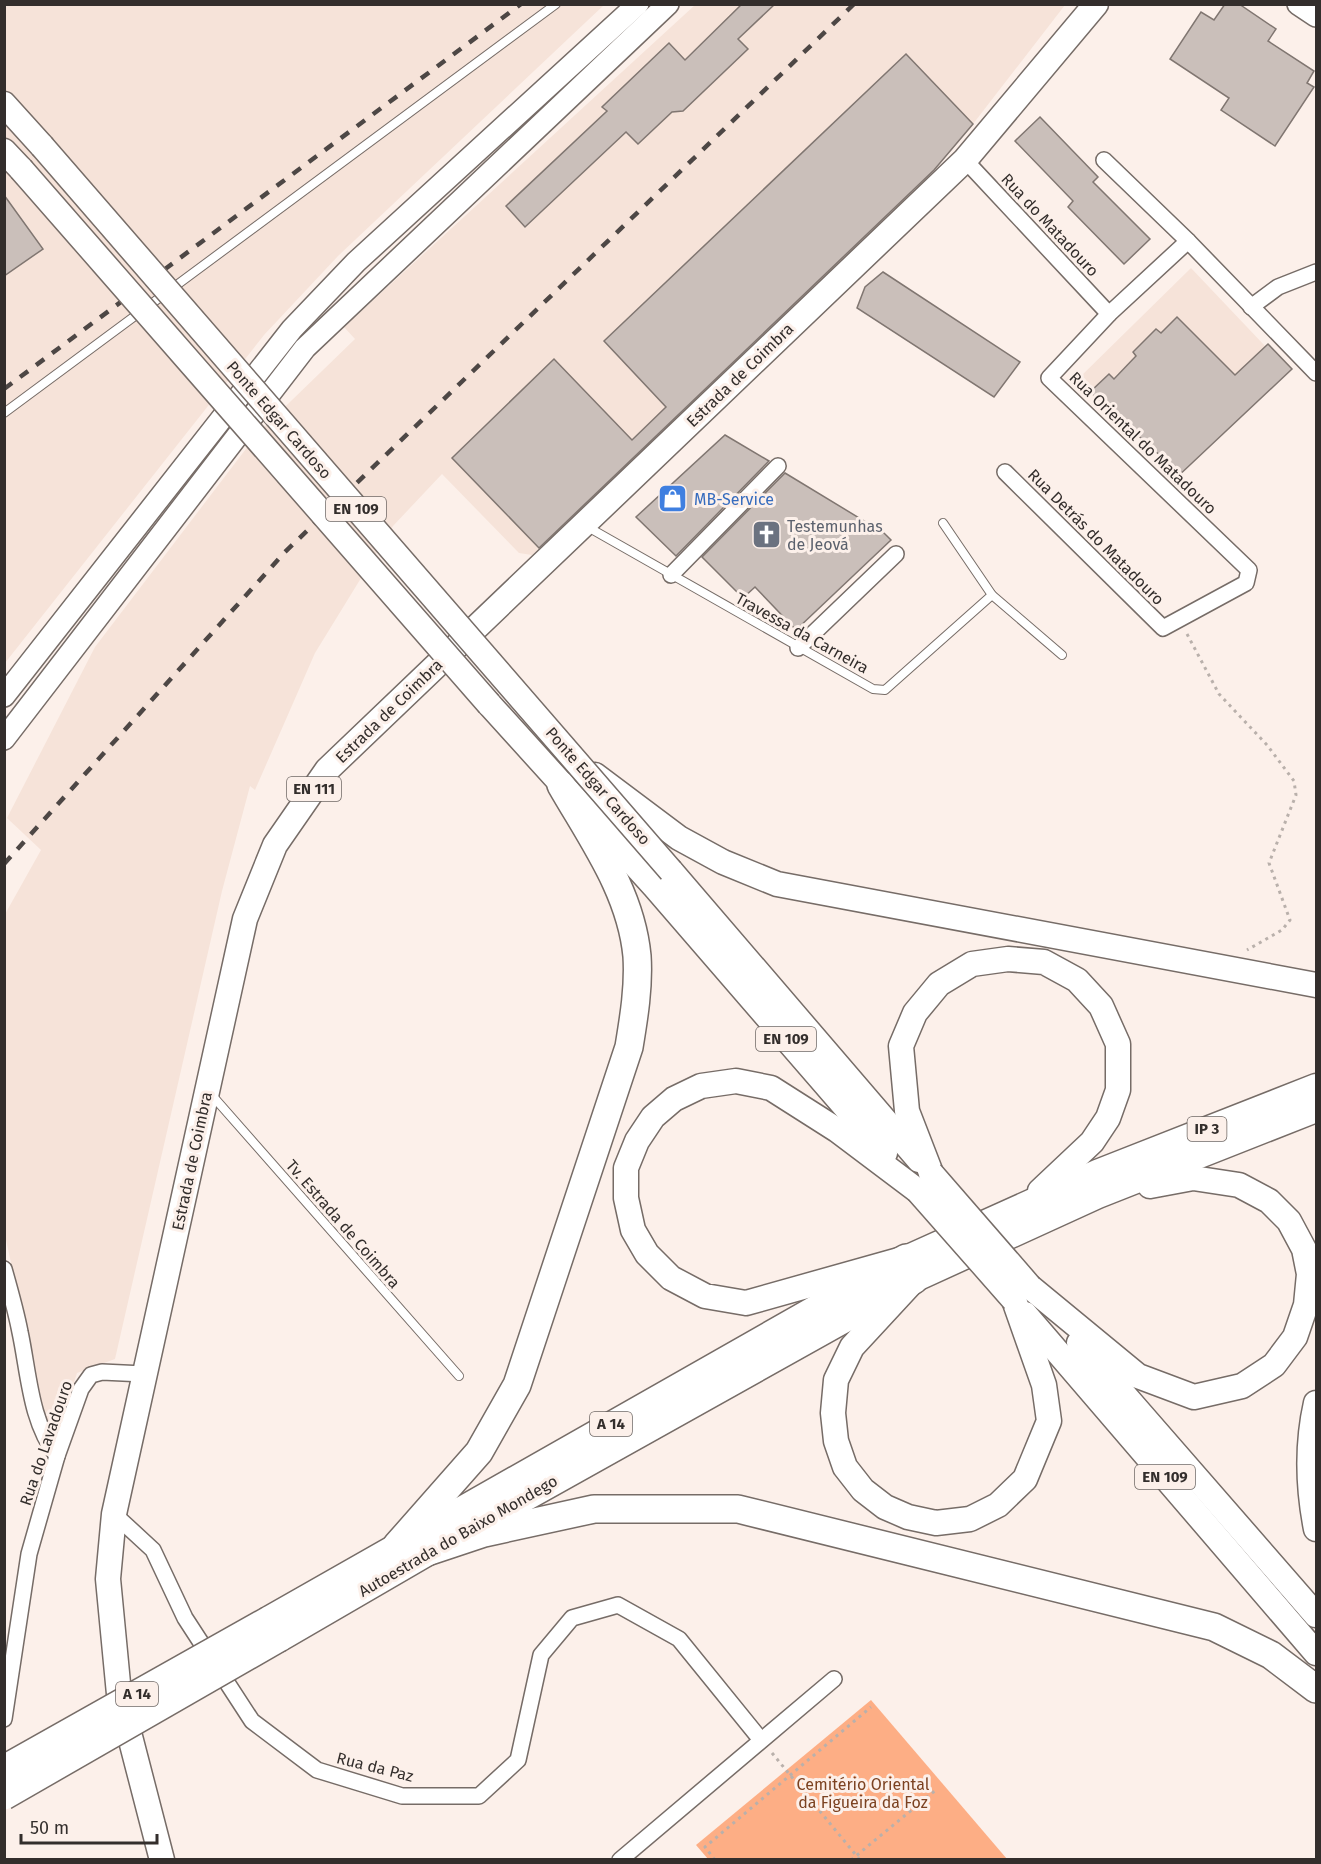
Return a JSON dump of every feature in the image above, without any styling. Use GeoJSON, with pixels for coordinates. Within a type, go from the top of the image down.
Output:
{"type":"FeatureCollection","features":[{"type":"Feature","properties":{"kind":"highway"},"geometry":{"type":"LineString","coordinates":[[398,1545],[478,1452],[517,1385],[629,1047],[635,1006],[637,957],[631,920],[618,885],[561,785]]}},
{"type":"Feature","properties":{"kind":"highway","name":"Autoestrada do Baixo Mondego"},"geometry":{"type":"LineString","coordinates":[[4,1796],[274,1629],[398,1545],[910,1269]]}},
{"type":"Feature","properties":{"kind":"highway","name":"Autoestrada do Baixo Mondego"},"geometry":{"type":"LineString","coordinates":[[4,1769],[427,1552],[910,1269]]}},
{"type":"Feature","properties":{"kind":"highway"},"geometry":{"type":"LineString","coordinates":[[427,1552],[484,1533],[594,1509],[738,1509],[1214,1627],[1271,1655],[1317,1689]]}},
{"type":"Feature","properties":{"kind":"main road"},"geometry":{"type":"LineString","coordinates":[[4,696],[292,329],[356,262],[638,4]]}},
{"type":"Feature","properties":{"kind":"main road"},"geometry":{"type":"LineString","coordinates":[[4,739],[305,348],[375,279],[668,4]]}},
{"type":"Feature","properties":{"kind":"main road","name":"Estrada de Coimbra"},"geometry":{"type":"LineString","coordinates":[[162,1860],[119,1694],[108,1579],[114,1514],[245,919],[275,845],[327,770],[965,160],[1096,4]]}},
{"type":"Feature","properties":{"kind":"main road"},"geometry":{"type":"LineString","coordinates":[[1298,4],[1317,16]]}},
{"type":"Feature","properties":{"kind":"main road","name":"Ponte Edgar Cardoso"},"geometry":{"type":"LineString","coordinates":[[4,104],[579,763],[663,879]]}},
{"type":"Feature","properties":{"kind":"main road","name":"Ponte Edgar Cardoso"},"geometry":{"type":"LineString","coordinates":[[4,151],[561,785],[663,879]]}},
{"type":"Feature","properties":{"kind":"main road"},"geometry":{"type":"LineString","coordinates":[[579,763],[679,838],[723,862],[777,884],[1317,985]]}},
{"type":"Feature","properties":{"kind":"main road","name":"EN 109"},"geometry":{"type":"LineString","coordinates":[[663,879],[1022,1294],[1317,1615]]}},
{"type":"Feature","properties":{"kind":"main road"},"geometry":{"type":"LineString","coordinates":[[924,1182],[907,1111],[901,1046],[915,1013],[939,984],[972,964],[1008,959],[1044,962],[1077,980],[1101,1006],[1118,1044],[1118,1090],[1108,1118],[1092,1142],[1029,1202]]}},
{"type":"Feature","properties":{"kind":"main road"},"geometry":{"type":"LineString","coordinates":[[910,1269],[746,1303],[705,1296],[671,1278],[647,1254],[633,1230],[626,1198],[626,1168],[637,1141],[653,1118],[674,1099],[701,1086],[736,1081],[771,1088],[924,1182]]}},
{"type":"Feature","properties":{"kind":"main road","name":"IP 3"},"geometry":{"type":"LineString","coordinates":[[910,1269],[1029,1202],[1097,1172],[1317,1086]]}},
{"type":"Feature","properties":{"kind":"main road","name":"IP 3"},"geometry":{"type":"LineString","coordinates":[[910,1269],[1317,1110]]}},
{"type":"Feature","properties":{"kind":"main road"},"geometry":{"type":"LineString","coordinates":[[1022,1294],[1138,1376],[1194,1397],[1242,1386],[1274,1365],[1295,1337],[1306,1305],[1307,1266],[1304,1249],[1289,1221],[1269,1201],[1239,1185],[1193,1178],[1098,1196]]}},
{"type":"Feature","properties":{"kind":"main road"},"geometry":{"type":"LineString","coordinates":[[910,1269],[852,1347],[836,1380],[833,1413],[836,1441],[845,1467],[863,1490],[893,1510],[936,1523],[970,1519],[998,1505],[1025,1479],[1049,1421],[1044,1385],[1022,1294]]}},
{"type":"Feature","properties":{"kind":"main road","name":"EN 109"},"geometry":{"type":"LineString","coordinates":[[1022,1294],[1317,1653]]}},
{"type":"Feature","properties":{"kind":"main road"},"geometry":{"type":"LineString","coordinates":[[1317,1403],[1310,1432],[1312,1508],[1317,1528]]}},
{"type":"Feature","properties":{"kind":"street","name":"Rua do Matadouro"},"geometry":{"type":"LineString","coordinates":[[965,160],[1109,314]]}},
{"type":"Feature","properties":{"kind":"street"},"geometry":{"type":"LineString","coordinates":[[1104,160],[1188,241],[1317,373]]}},
{"type":"Feature","properties":{"kind":"street"},"geometry":{"type":"LineString","coordinates":[[1109,314],[1188,241]]}},
{"type":"Feature","properties":{"kind":"street"},"geometry":{"type":"LineString","coordinates":[[1251,307],[1278,287],[1317,272]]}},
{"type":"Feature","properties":{"kind":"street","name":"Rua Oriental do Matadouro"},"geometry":{"type":"LineString","coordinates":[[1109,314],[1049,378],[1249,570]]}},
{"type":"Feature","properties":{"kind":"street"},"geometry":{"type":"LineString","coordinates":[[670,575],[778,466]]}},
{"type":"Feature","properties":{"kind":"street","name":"Rua Detrás do Matadouro"},"geometry":{"type":"LineString","coordinates":[[1005,472],[1163,628],[1246,583],[1249,570]]}},
{"type":"Feature","properties":{"kind":"street"},"geometry":{"type":"LineString","coordinates":[[798,648],[896,554]]}},
{"type":"Feature","properties":{"kind":"street"},"geometry":{"type":"LineString","coordinates":[[4,1269],[44,1440],[57,1456]]}},
{"type":"Feature","properties":{"kind":"street","name":"Rua do Lavadouro"},"geometry":{"type":"LineString","coordinates":[[4,1719],[29,1554],[57,1456],[81,1389],[91,1375],[114,1371],[144,1374]]}},
{"type":"Feature","properties":{"kind":"street","name":"Rua da Paz"},"geometry":{"type":"LineString","coordinates":[[114,1514],[153,1550],[185,1618],[252,1721],[317,1770],[402,1796],[479,1796],[518,1760],[541,1655],[572,1618],[618,1605],[679,1639],[761,1740]]}},
{"type":"Feature","properties":{"kind":"street"},"geometry":{"type":"LineString","coordinates":[[620,1860],[834,1678]]}},
{"type":"Feature","properties":{"kind":"lane"},"geometry":{"type":"LineString","coordinates":[[4,413],[556,4]]}},
{"type":"Feature","properties":{"kind":"lane"},"geometry":{"type":"LineString","coordinates":[[943,523],[992,595],[1062,655]]}},
{"type":"Feature","properties":{"kind":"lane","name":"Travessa da Carneira"},"geometry":{"type":"LineString","coordinates":[[584,525],[873,689],[885,690],[992,595]]}},
{"type":"Feature","properties":{"kind":"lane","name":"Tv. Estrada de Coimbra"},"geometry":{"type":"LineString","coordinates":[[207,1090],[459,1376]]}},
{"type":"Feature","properties":{"kind":"path"},"geometry":{"type":"LineString","coordinates":[[1177,621],[1191,640],[1219,694],[1282,764],[1294,781],[1296,795],[1269,862],[1290,920],[1282,930],[1217,966]]}},
{"type":"Feature","properties":{"kind":"path"},"geometry":{"type":"LineString","coordinates":[[715,1860],[705,1847],[871,1707]]}},
{"type":"Feature","properties":{"kind":"path"},"geometry":{"type":"LineString","coordinates":[[761,1740],[860,1860]]}},
{"type":"Feature","properties":{"kind":"path"},"geometry":{"type":"LineString","coordinates":[[851,1860],[937,1789]]}},
{"type":"Feature","properties":{"kind":"shaded area"},"geometry":{"type":"Polygon","coordinates":[[[5,5],[604,5],[338,256],[264,335],[5,663],[5,5]]]}},
{"type":"Feature","properties":{"kind":"shaded area"},"geometry":{"type":"Polygon","coordinates":[[[695,5],[1065,5],[973,124],[924,182],[678,419],[532,555],[519,553],[442,474],[393,526],[315,653],[255,790],[250,786],[222,891],[115,1359],[77,1373],[57,1436],[46,1425],[5,1235],[4,916],[41,850],[7,818],[95,647],[258,433],[355,339],[344,327],[695,5]]]}},
{"type":"Feature","properties":{"kind":"shaded area"},"geometry":{"type":"Polygon","coordinates":[[[1191,268],[1265,346],[1268,344],[1292,369],[1164,461],[1078,379],[1191,268]]]}},
{"type":"Feature","properties":{"kind":"green space","name":"Cemitério Oriental da Figueira da Foz"},"geometry":{"type":"Polygon","coordinates":[[[871,1700],[1007,1859],[708,1859],[696,1845],[871,1700]]]}},
{"type":"Feature","properties":{"kind":"building"},"geometry":{"type":"Polygon","coordinates":[[[742,4],[775,4],[738,39],[748,49],[683,111],[672,112],[638,144],[626,132],[525,227],[506,206],[607,111],[602,107],[669,43],[685,60],[742,4]]]}},
{"type":"Feature","properties":{"kind":"building"},"geometry":{"type":"Polygon","coordinates":[[[1225,4],[1239,4],[1276,29],[1268,41],[1314,71],[1307,83],[1314,87],[1275,146],[1221,110],[1229,98],[1170,59],[1201,12],[1214,20],[1225,4]]]}},
{"type":"Feature","properties":{"kind":"building"},"geometry":{"type":"Polygon","coordinates":[[[906,54],[973,124],[934,170],[539,548],[452,458],[554,359],[632,440],[666,407],[604,341],[906,54]]]}},
{"type":"Feature","properties":{"kind":"building"},"geometry":{"type":"Polygon","coordinates":[[[1040,117],[1098,177],[1093,182],[1150,239],[1124,264],[1068,207],[1073,201],[1015,141],[1040,117]]]}},
{"type":"Feature","properties":{"kind":"building"},"geometry":{"type":"Polygon","coordinates":[[[4,195],[43,249],[4,276],[4,195]]]}},
{"type":"Feature","properties":{"kind":"building"},"geometry":{"type":"Polygon","coordinates":[[[883,272],[1020,362],[994,397],[857,308],[865,287],[883,272]]]}},
{"type":"Feature","properties":{"kind":"building"},"geometry":{"type":"Polygon","coordinates":[[[1177,317],[1235,375],[1268,344],[1292,369],[1174,480],[1160,465],[1165,460],[1090,392],[1109,374],[1114,379],[1136,356],[1133,352],[1156,329],[1161,333],[1177,317]]]}},
{"type":"Feature","properties":{"kind":"building"},"geometry":{"type":"Polygon","coordinates":[[[725,435],[769,461],[676,556],[636,517],[725,435]]]}},
{"type":"Feature","properties":{"kind":"building"},"geometry":{"type":"Polygon","coordinates":[[[785,473],[884,533],[891,540],[796,630],[755,587],[743,598],[702,557],[785,473]]]}},
{"type":"Feature","properties":{"kind":"railway"},"geometry":{"type":"LineString","coordinates":[[4,389],[521,4]]}},
{"type":"Feature","properties":{"kind":"railway"},"geometry":{"type":"LineString","coordinates":[[4,864],[285,552],[854,4]]}},
{"type":"Feature","properties":{"kind":"place","name":"MB-Service"},"geometry":{"type":"Point","coordinates":[673,499]}},
{"type":"Feature","properties":{"kind":"place","name":"Testemunhas de Jeová"},"geometry":{"type":"Point","coordinates":[766,535]}}]}
